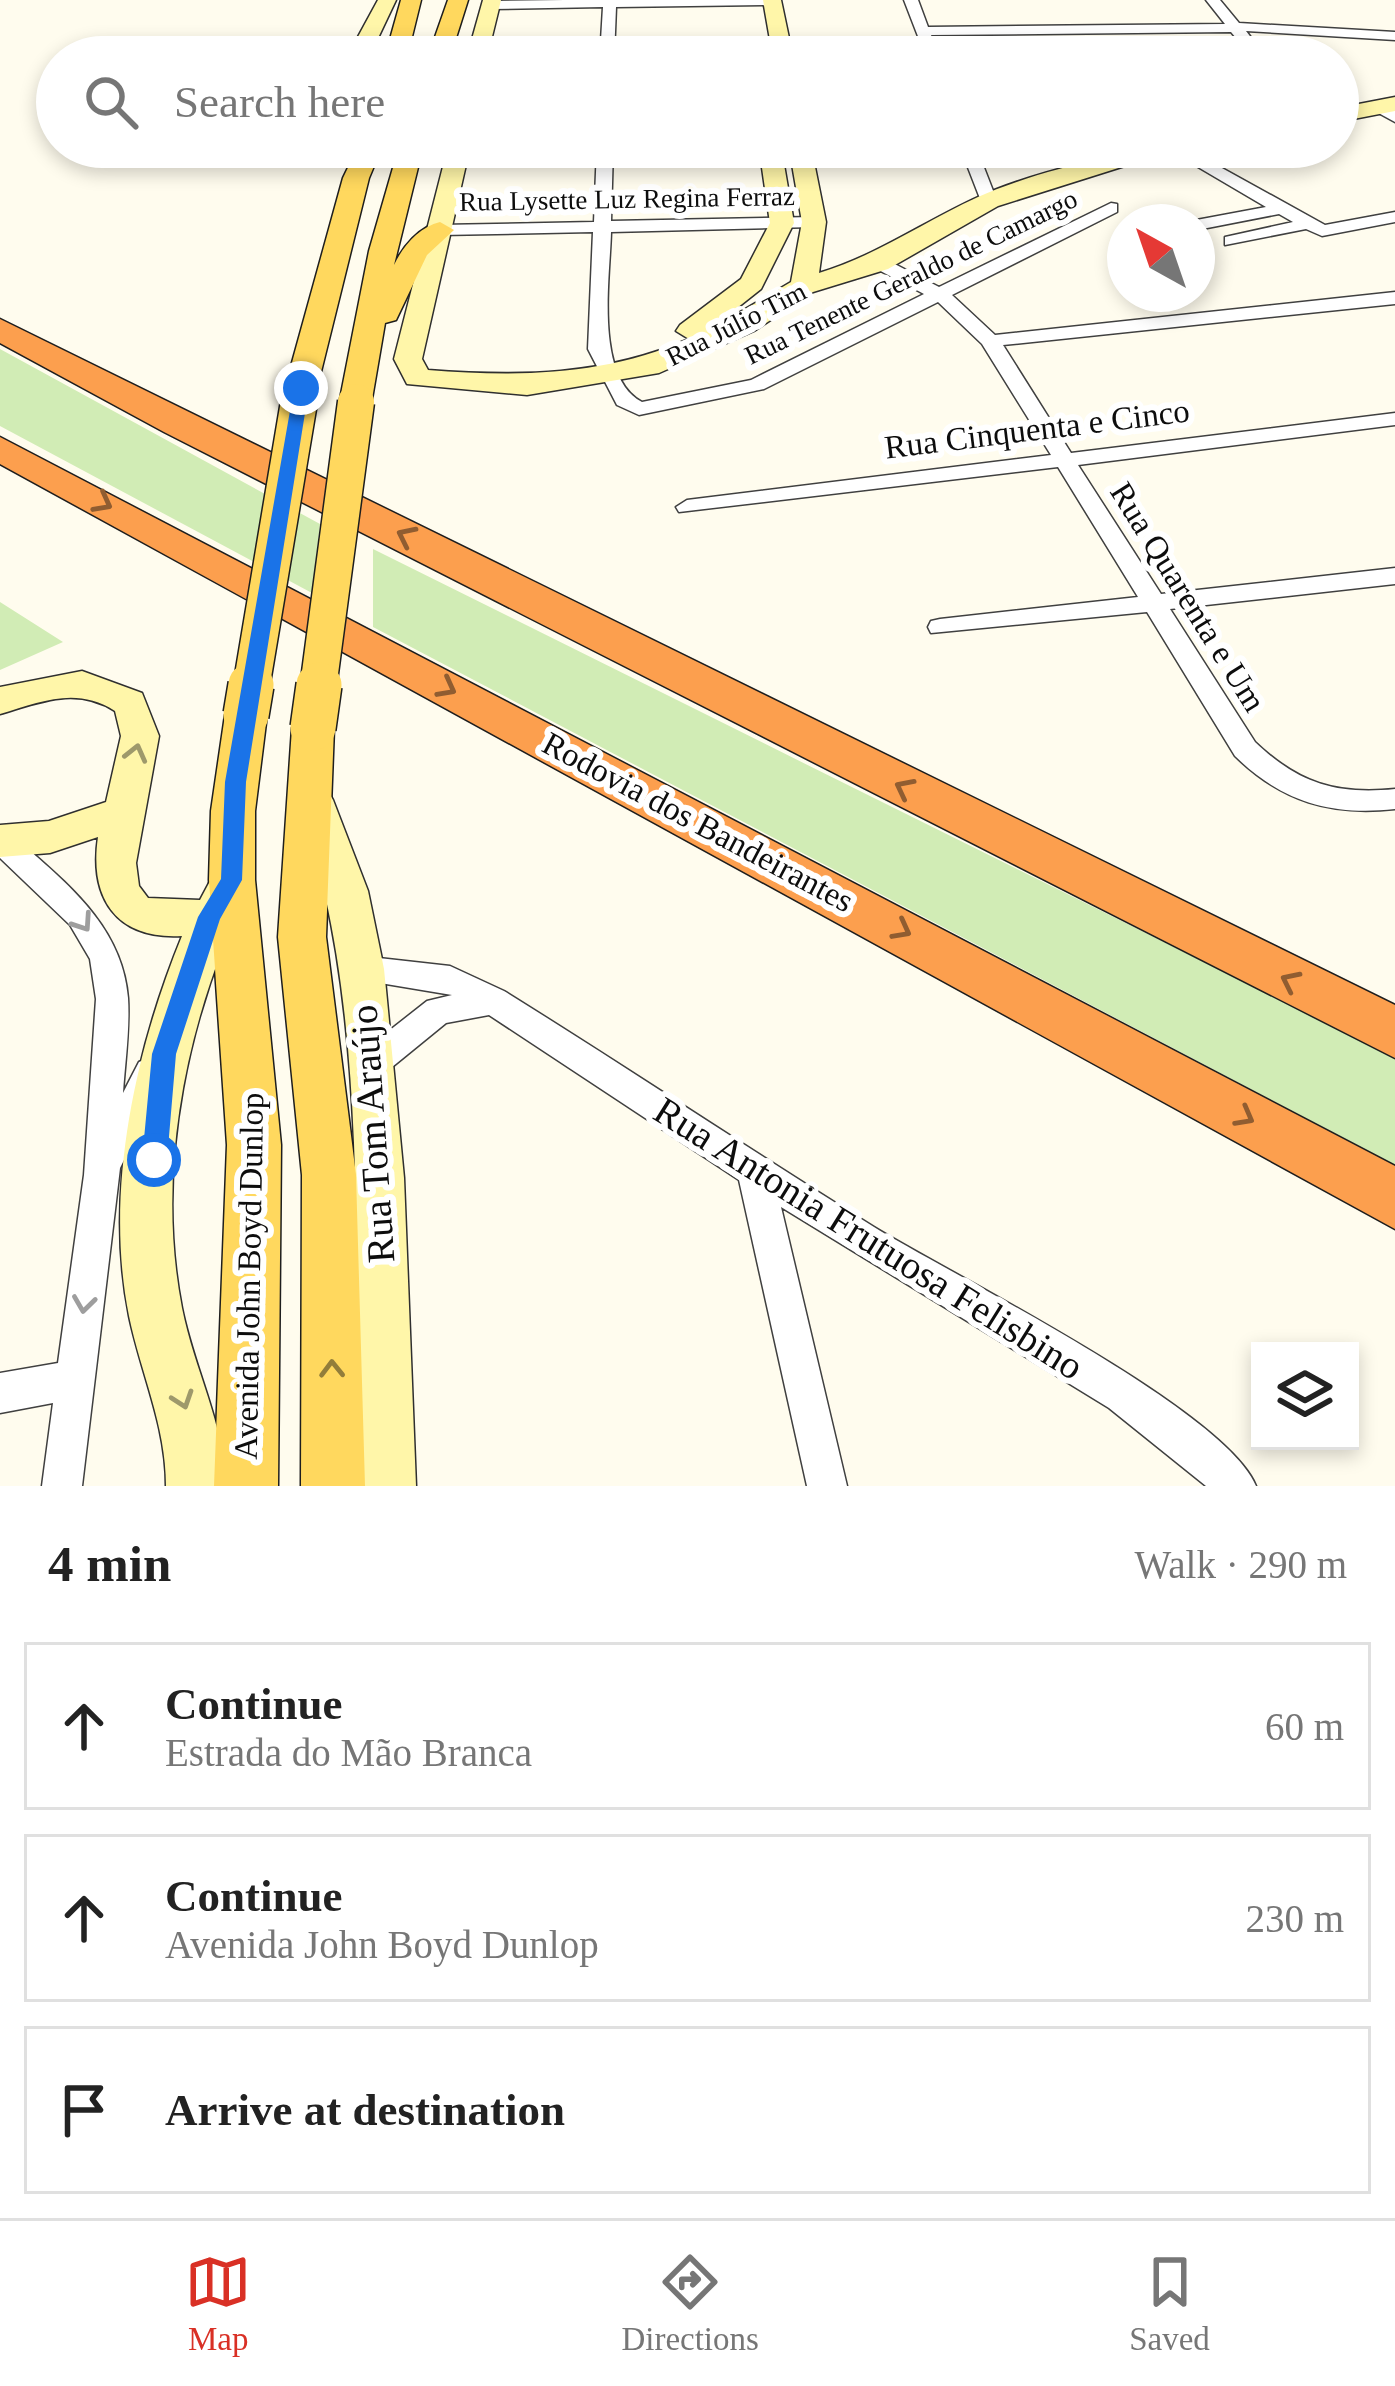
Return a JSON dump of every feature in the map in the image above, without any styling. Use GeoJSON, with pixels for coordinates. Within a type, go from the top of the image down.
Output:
{"type":"FeatureCollection","features":[{"type":"Feature","properties":{"kind":"highway"},"geometry":{"type":"LineString","coordinates":[[0,329],[177,424],[1395,1033]]}},
{"type":"Feature","properties":{"kind":"highway","name":"Rodovia dos Bandeirantes"},"geometry":{"type":"LineString","coordinates":[[0,448],[1395,1199]]}},
{"type":"Feature","properties":{"kind":"main road"},"geometry":{"type":"LineString","coordinates":[[402,36],[411,0]]}},
{"type":"Feature","properties":{"kind":"main road"},"geometry":{"type":"LineString","coordinates":[[446,36],[458,0]]}},
{"type":"Feature","properties":{"kind":"main road"},"geometry":{"type":"LineString","coordinates":[[751,0],[755,36]]}},
{"type":"Feature","properties":{"kind":"main road"},"geometry":{"type":"LineString","coordinates":[[772,0],[779,36]]}},
{"type":"Feature","properties":{"kind":"main road"},"geometry":{"type":"LineString","coordinates":[[482,36],[491,2]]}},
{"type":"Feature","properties":{"kind":"main road"},"geometry":{"type":"LineString","coordinates":[[385,5],[395,36]]}},
{"type":"Feature","properties":{"kind":"main road"},"geometry":{"type":"LineString","coordinates":[[372,36],[385,5]]}},
{"type":"Feature","properties":{"kind":"main road"},"geometry":{"type":"LineString","coordinates":[[1359,112],[1391,108]]}},
{"type":"Feature","properties":{"kind":"main road"},"geometry":{"type":"LineString","coordinates":[[354,168],[356,178]]}},
{"type":"Feature","properties":{"kind":"main road","name":"Avenida John Boyd Dunlop"},"geometry":{"type":"LineString","coordinates":[[246,1486],[254,1145],[220,899],[301,388],[361,168]]}},
{"type":"Feature","properties":{"kind":"main road","name":"Avenida John Boyd Dunlop"},"geometry":{"type":"LineString","coordinates":[[333,1486],[328,1175],[302,937],[309,789],[356,399],[367,331],[406,168]]}},
{"type":"Feature","properties":{"kind":"main road"},"geometry":{"type":"LineString","coordinates":[[367,331],[389,310],[425,238],[440,230],[454,168]]}},
{"type":"Feature","properties":{"kind":"main road"},"geometry":{"type":"LineString","coordinates":[[612,374],[678,339],[752,284],[782,223],[773,168]]}},
{"type":"Feature","properties":{"kind":"main road"},"geometry":{"type":"LineString","coordinates":[[752,284],[804,286],[814,223],[804,168]]}},
{"type":"Feature","properties":{"kind":"main road","name":"Rua Júlio Tim"},"geometry":{"type":"LineString","coordinates":[[440,230],[408,359],[417,378],[526,386],[612,374],[688,354],[804,286],[879,263],[989,201],[1101,168]]}},
{"type":"Feature","properties":{"kind":"main road"},"geometry":{"type":"LineString","coordinates":[[0,700],[58,683],[85,682],[106,687],[129,702],[141,732],[119,814],[115,872],[125,899],[145,916],[175,923],[220,899]]}},
{"type":"Feature","properties":{"kind":"main road","name":"Rua Tom Araújo"},"geometry":{"type":"LineString","coordinates":[[309,789],[346,891],[361,969],[379,1178],[386,1486]]}},
{"type":"Feature","properties":{"kind":"main road"},"geometry":{"type":"LineString","coordinates":[[0,841],[50,838],[119,814]]}},
{"type":"Feature","properties":{"kind":"main road"},"geometry":{"type":"LineString","coordinates":[[196,1486],[190,1420],[152,1290],[153,1181],[164,1054],[220,899]]}},
{"type":"Feature","properties":{"kind":"street"},"geometry":{"type":"LineString","coordinates":[[491,2],[772,0]]}},
{"type":"Feature","properties":{"kind":"street"},"geometry":{"type":"LineString","coordinates":[[911,0],[926,36]]}},
{"type":"Feature","properties":{"kind":"street"},"geometry":{"type":"LineString","coordinates":[[1213,0],[1242,36]]}},
{"type":"Feature","properties":{"kind":"street"},"geometry":{"type":"LineString","coordinates":[[609,36],[610,4]]}},
{"type":"Feature","properties":{"kind":"street"},"geometry":{"type":"LineString","coordinates":[[924,31],[1234,27],[1395,36]]}},
{"type":"Feature","properties":{"kind":"street"},"geometry":{"type":"LineString","coordinates":[[1366,32],[1395,60]]}},
{"type":"Feature","properties":{"kind":"street"},"geometry":{"type":"LineString","coordinates":[[604,168],[598,349],[612,374]]}},
{"type":"Feature","properties":{"kind":"street"},"geometry":{"type":"LineString","coordinates":[[976,168],[989,201]]}},
{"type":"Feature","properties":{"kind":"street"},"geometry":{"type":"LineString","coordinates":[[1214,168],[1330,232],[1395,217]]}},
{"type":"Feature","properties":{"kind":"street"},"geometry":{"type":"LineString","coordinates":[[1227,168],[1254,189]]}},
{"type":"Feature","properties":{"kind":"street"},"geometry":{"type":"LineString","coordinates":[[1215,222],[1285,208]]}},
{"type":"Feature","properties":{"kind":"street","name":"Rua Tenente Geraldo de Camargo"},"geometry":{"type":"LineString","coordinates":[[612,374],[624,401],[639,409],[757,385],[1107,210]]}},
{"type":"Feature","properties":{"kind":"street","name":"Rua Lysette Luz Regina Ferraz"},"geometry":{"type":"LineString","coordinates":[[440,230],[814,223]]}},
{"type":"Feature","properties":{"kind":"street"},"geometry":{"type":"LineString","coordinates":[[1231,241],[1310,224]]}},
{"type":"Feature","properties":{"kind":"street","name":"Rua Quarenta e Um"},"geometry":{"type":"LineString","coordinates":[[879,263],[942,296],[990,341],[1245,749],[1270,776],[1348,806],[1395,799]]}},
{"type":"Feature","properties":{"kind":"street"},"geometry":{"type":"LineString","coordinates":[[990,341],[1395,298]]}},
{"type":"Feature","properties":{"kind":"street","name":"Rua Cinquenta e Cinco"},"geometry":{"type":"LineString","coordinates":[[687,507],[1395,419]]}},
{"type":"Feature","properties":{"kind":"street"},"geometry":{"type":"LineString","coordinates":[[940,627],[1395,576]]}},
{"type":"Feature","properties":{"kind":"street"},"geometry":{"type":"LineString","coordinates":[[0,841],[81,916],[105,958],[112,999],[103,1175],[62,1486]]}},
{"type":"Feature","properties":{"kind":"street","name":"Rua Antonia Frutuosa Felisbino"},"geometry":{"type":"LineString","coordinates":[[361,969],[450,979],[493,1001],[755,1174],[1076,1366],[1208,1456],[1236,1486]]}},
{"type":"Feature","properties":{"kind":"street"},"geometry":{"type":"LineString","coordinates":[[369,1066],[438,1011],[493,1001]]}},
{"type":"Feature","properties":{"kind":"street"},"geometry":{"type":"LineString","coordinates":[[103,1175],[130,1108],[164,1054]]}},
{"type":"Feature","properties":{"kind":"street"},"geometry":{"type":"LineString","coordinates":[[755,1174],[827,1486]]}},
{"type":"Feature","properties":{"kind":"street"},"geometry":{"type":"LineString","coordinates":[[0,1393],[74,1380]]}},
{"type":"Feature","properties":{"kind":"green space"},"geometry":{"type":"Polygon","coordinates":[[[0,349],[320,524],[312,593],[0,426],[0,349]]]}},
{"type":"Feature","properties":{"kind":"green space"},"geometry":{"type":"Polygon","coordinates":[[[373,549],[1395,1057],[1395,1165],[373,627],[373,549]]]}},
{"type":"Feature","properties":{"kind":"green space"},"geometry":{"type":"Polygon","coordinates":[[[0,602],[63,642],[0,670],[0,602]]]}},
{"type":"Feature","properties":{"kind":"route"},"geometry":{"type":"LineString","coordinates":[[154,1160],[164,1054],[209,917],[232,880],[236,782],[301,388]]}}]}
